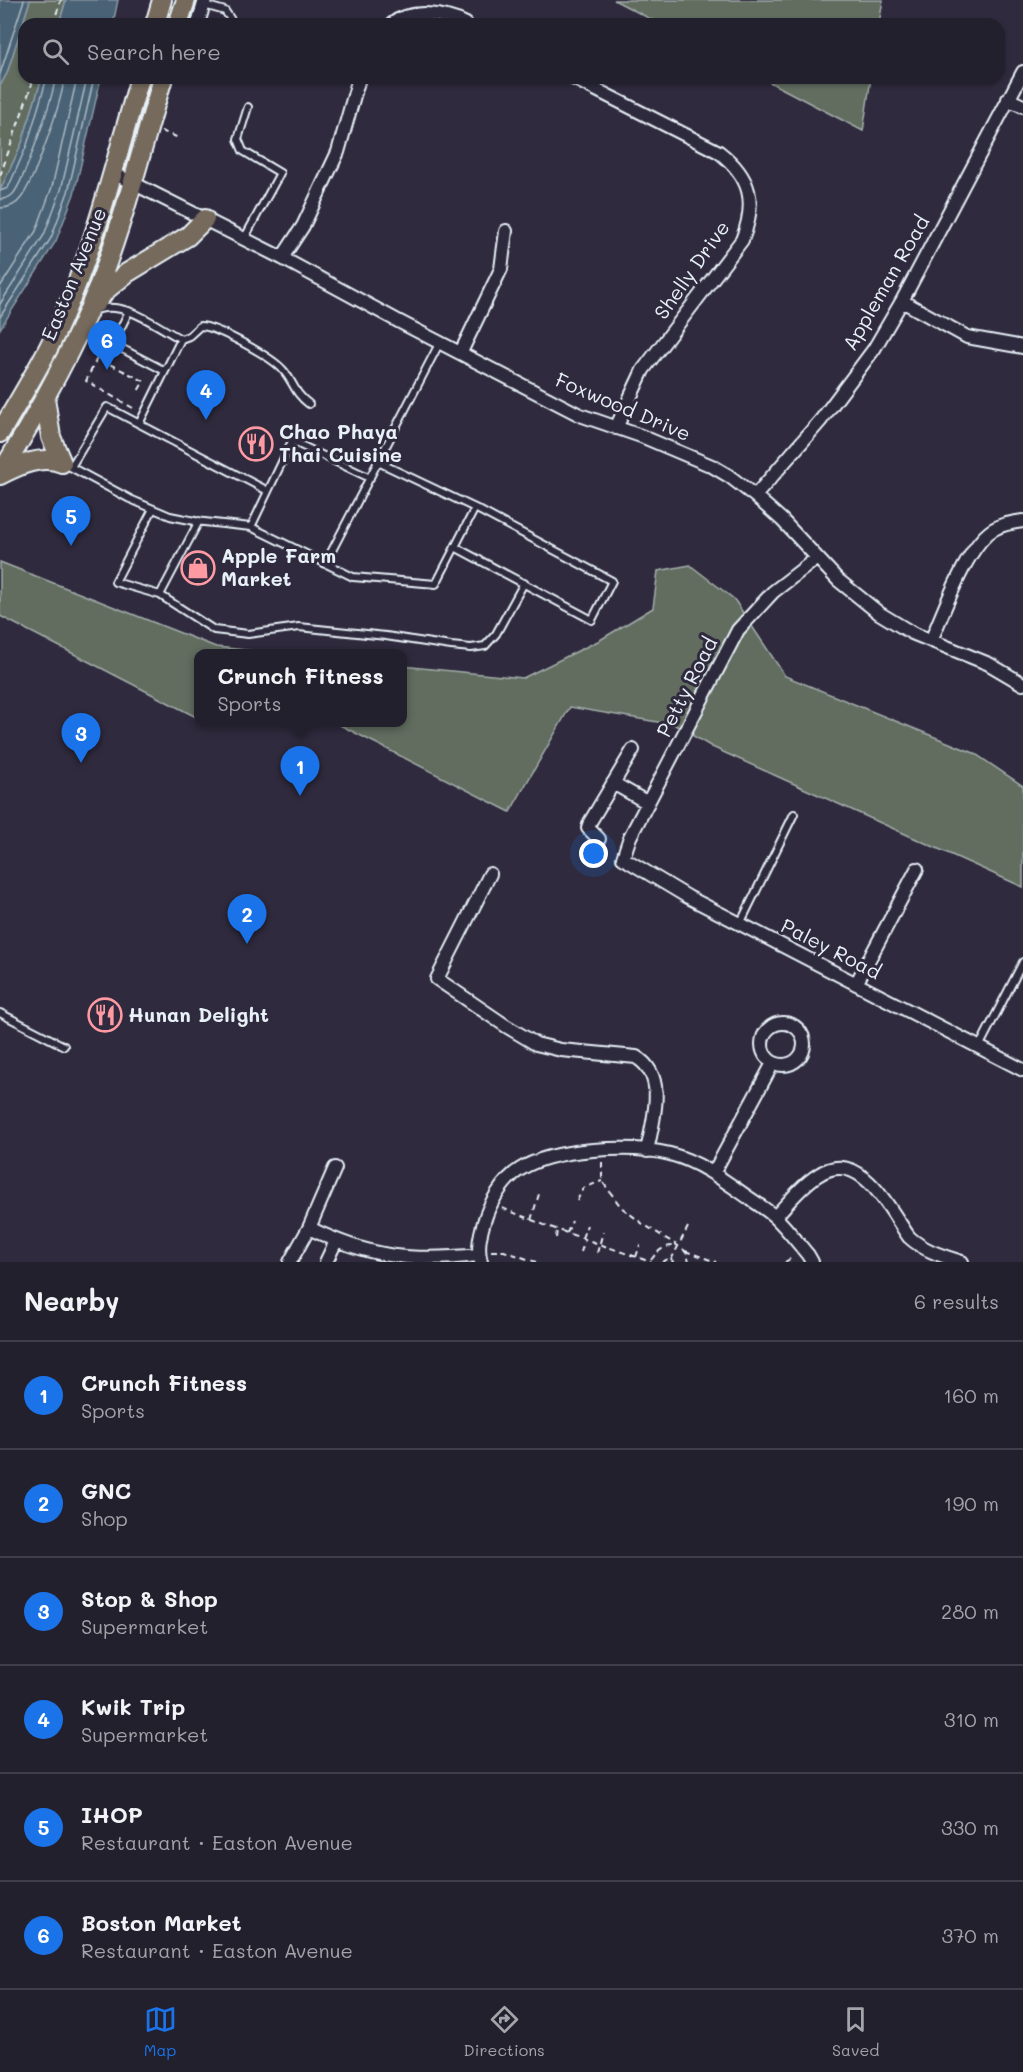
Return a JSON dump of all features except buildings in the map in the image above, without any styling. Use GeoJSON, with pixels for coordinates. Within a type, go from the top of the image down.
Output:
{"type":"FeatureCollection","features":[{"type":"Feature","properties":{"kind":"main road"},"geometry":{"type":"LineString","coordinates":[[157,18],[162,0]]}},
{"type":"Feature","properties":{"kind":"main road"},"geometry":{"type":"LineString","coordinates":[[183,18],[198,2]]}},
{"type":"Feature","properties":{"kind":"main road","name":"Easton Avenue"},"geometry":{"type":"LineString","coordinates":[[0,433],[55,336],[64,315],[90,249],[138,84]]}},
{"type":"Feature","properties":{"kind":"main road","name":"Easton Avenue"},"geometry":{"type":"LineString","coordinates":[[0,475],[45,398],[87,313],[111,252],[163,84]]}},
{"type":"Feature","properties":{"kind":"main road"},"geometry":{"type":"LineString","coordinates":[[87,313],[105,291],[128,273],[188,236],[205,219]]}},
{"type":"Feature","properties":{"kind":"main road"},"geometry":{"type":"LineString","coordinates":[[45,398],[51,437],[66,465]]}},
{"type":"Feature","properties":{"kind":"main road"},"geometry":{"type":"LineString","coordinates":[[0,475],[31,462],[54,459],[66,465]]}},
{"type":"Feature","properties":{"kind":"street"},"geometry":{"type":"LineString","coordinates":[[198,2],[198,18]]}},
{"type":"Feature","properties":{"kind":"street"},"geometry":{"type":"LineString","coordinates":[[407,18],[417,15],[441,15],[449,18]]}},
{"type":"Feature","properties":{"kind":"street","name":"Appleman Road"},"geometry":{"type":"LineString","coordinates":[[755,496],[821,420],[873,349],[902,301],[1023,72]]}},
{"type":"Feature","properties":{"kind":"street"},"geometry":{"type":"LineString","coordinates":[[282,258],[303,226],[338,152],[357,84]]}},
{"type":"Feature","properties":{"kind":"street","name":"Shelly Drive"},"geometry":{"type":"LineString","coordinates":[[585,84],[718,152],[741,172],[748,192],[749,221],[742,240],[644,370],[616,428]]}},
{"type":"Feature","properties":{"kind":"street"},"geometry":{"type":"LineString","coordinates":[[1008,99],[1023,106]]}},
{"type":"Feature","properties":{"kind":"street","name":"Foxwood Drive"},"geometry":{"type":"LineString","coordinates":[[113,172],[580,415],[641,436],[712,466],[755,496],[782,520],[838,580],[879,613],[912,633],[989,664],[1023,684]]}},
{"type":"Feature","properties":{"kind":"street"},"geometry":{"type":"LineString","coordinates":[[461,352],[501,269],[506,231]]}},
{"type":"Feature","properties":{"kind":"street"},"geometry":{"type":"LineString","coordinates":[[902,301],[967,337],[1023,347]]}},
{"type":"Feature","properties":{"kind":"street"},"geometry":{"type":"LineString","coordinates":[[931,641],[966,561],[983,537],[995,528],[1023,521]]}},
{"type":"Feature","properties":{"kind":"street","name":"Petty Road"},"geometry":{"type":"LineString","coordinates":[[623,858],[630,837],[738,630],[773,592],[817,558]]}},
{"type":"Feature","properties":{"kind":"street"},"geometry":{"type":"LineString","coordinates":[[599,839],[588,828],[590,822],[633,750]]}},
{"type":"Feature","properties":{"kind":"street"},"geometry":{"type":"LineString","coordinates":[[613,783],[648,803]]}},
{"type":"Feature","properties":{"kind":"street","name":"Paley Road"},"geometry":{"type":"LineString","coordinates":[[623,858],[688,897],[1023,1070]]}},
{"type":"Feature","properties":{"kind":"street"},"geometry":{"type":"LineString","coordinates":[[856,984],[917,869]]}},
{"type":"Feature","properties":{"kind":"street"},"geometry":{"type":"LineString","coordinates":[[490,874],[437,979],[536,1044],[561,1050],[636,1057],[647,1064],[652,1073],[656,1102],[647,1151]]}},
{"type":"Feature","properties":{"kind":"street"},"geometry":{"type":"LineString","coordinates":[[714,1172],[773,1063]]}},
{"type":"Feature","properties":{"kind":"street"},"geometry":{"type":"LineString","coordinates":[[309,1228],[336,1241],[396,1259],[426,1262],[479,1256],[479,1239],[486,1214],[491,1204],[519,1170],[543,1159],[626,1149],[671,1154],[714,1172],[775,1216],[812,1262]]}},
{"type":"Feature","properties":{"kind":"street"},"geometry":{"type":"LineString","coordinates":[[775,1216],[817,1176],[830,1168],[843,1167],[860,1173],[872,1184],[909,1237],[917,1244],[926,1250],[962,1262]]}},
{"type":"Feature","properties":{"kind":"street"},"geometry":{"type":"LineString","coordinates":[[290,1262],[309,1228],[336,1168]]}},
{"type":"Feature","properties":{"kind":"street"},"geometry":{"type":"LineString","coordinates":[[326,1262],[336,1241]]}},
{"type":"Feature","properties":{"kind":"lane"},"geometry":{"type":"LineString","coordinates":[[198,2],[225,11],[230,18]]}},
{"type":"Feature","properties":{"kind":"lane"},"geometry":{"type":"LineString","coordinates":[[244,239],[280,173],[243,151],[238,139],[248,106]]}},
{"type":"Feature","properties":{"kind":"lane"},"geometry":{"type":"LineString","coordinates":[[87,313],[112,307],[129,311],[181,339]]}},
{"type":"Feature","properties":{"kind":"lane"},"geometry":{"type":"LineString","coordinates":[[129,311],[113,344],[165,371]]}},
{"type":"Feature","properties":{"kind":"lane"},"geometry":{"type":"LineString","coordinates":[[139,424],[181,339],[189,336],[200,326],[245,345],[278,364],[285,371],[295,392],[309,404]]}},
{"type":"Feature","properties":{"kind":"lane"},"geometry":{"type":"LineString","coordinates":[[325,564],[440,342]]}},
{"type":"Feature","properties":{"kind":"lane"},"geometry":{"type":"LineString","coordinates":[[268,491],[107,407],[66,465],[130,499],[170,516],[251,527],[343,574],[367,579],[436,584],[474,508]]}},
{"type":"Feature","properties":{"kind":"lane"},"geometry":{"type":"LineString","coordinates":[[251,527],[292,441],[370,478]]}},
{"type":"Feature","properties":{"kind":"lane"},"geometry":{"type":"LineString","coordinates":[[378,462],[474,508],[612,581],[592,621],[455,547]]}},
{"type":"Feature","properties":{"kind":"lane"},"geometry":{"type":"LineString","coordinates":[[153,509],[116,582],[160,595],[214,630],[248,634],[299,627],[471,648],[485,646],[496,634],[524,583]]}},
{"type":"Feature","properties":{"kind":"lane"},"geometry":{"type":"LineString","coordinates":[[160,595],[199,521]]}},
{"type":"Feature","properties":{"kind":"lane"},"geometry":{"type":"LineString","coordinates":[[740,924],[794,814]]}},
{"type":"Feature","properties":{"kind":"lane"},"geometry":{"type":"LineString","coordinates":[[979,1047],[1023,962]]}},
{"type":"Feature","properties":{"kind":"lane"},"geometry":{"type":"LineString","coordinates":[[0,1013],[64,1046]]}},
{"type":"Feature","properties":{"kind":"path"},"geometry":{"type":"LineString","coordinates":[[55,18],[61,0]]}},
{"type":"Feature","properties":{"kind":"path"},"geometry":{"type":"LineString","coordinates":[[0,176],[32,84]]}},
{"type":"Feature","properties":{"kind":"path"},"geometry":{"type":"LineString","coordinates":[[156,129],[179,138]]}},
{"type":"Feature","properties":{"kind":"path"},"geometry":{"type":"LineString","coordinates":[[132,408],[86,381],[97,358],[144,381],[137,393]]}},
{"type":"Feature","properties":{"kind":"path"},"geometry":{"type":"LineString","coordinates":[[603,1150],[602,1181],[621,1208],[683,1249],[716,1262]]}},
{"type":"Feature","properties":{"kind":"path"},"geometry":{"type":"LineString","coordinates":[[577,1201],[583,1188],[602,1181]]}},
{"type":"Feature","properties":{"kind":"path"},"geometry":{"type":"LineString","coordinates":[[531,1220],[539,1194]]}},
{"type":"Feature","properties":{"kind":"path"},"geometry":{"type":"LineString","coordinates":[[491,1204],[557,1230],[650,1262],[659,1250],[666,1246],[678,1246]]}},
{"type":"Feature","properties":{"kind":"path"},"geometry":{"type":"LineString","coordinates":[[567,1233],[572,1221]]}},
{"type":"Feature","properties":{"kind":"path"},"geometry":{"type":"LineString","coordinates":[[581,1252],[587,1225]]}},
{"type":"Feature","properties":{"kind":"path"},"geometry":{"type":"LineString","coordinates":[[662,1262],[673,1261],[688,1227]]}},
{"type":"Feature","properties":{"kind":"path"},"geometry":{"type":"LineString","coordinates":[[556,1238],[557,1230]]}},
{"type":"Feature","properties":{"kind":"path"},"geometry":{"type":"LineString","coordinates":[[597,1253],[603,1232]]}},
{"type":"Feature","properties":{"kind":"path"},"geometry":{"type":"LineString","coordinates":[[636,1262],[640,1245]]}},
{"type":"Feature","properties":{"kind":"path"},"geometry":{"type":"LineString","coordinates":[[683,1249],[689,1262]]}},
{"type":"Feature","properties":{"kind":"path"},"geometry":{"type":"LineString","coordinates":[[479,1256],[504,1251],[536,1262]]}},
{"type":"Feature","properties":{"kind":"green space"},"geometry":{"type":"Polygon","coordinates":[[[30,0],[66,0],[61,18],[24,18],[30,0]]]}},
{"type":"Feature","properties":{"kind":"green space"},"geometry":{"type":"Polygon","coordinates":[[[614,0],[883,0],[880,18],[648,18],[614,0]]]}},
{"type":"Feature","properties":{"kind":"green space"},"geometry":{"type":"Polygon","coordinates":[[[18,38],[18,84],[40,84],[22,143],[0,191],[0,86],[7,73],[18,38]]]}},
{"type":"Feature","properties":{"kind":"green space"},"geometry":{"type":"Polygon","coordinates":[[[773,84],[870,84],[863,131],[773,84]]]}},
{"type":"Feature","properties":{"kind":"green space"},"geometry":{"type":"Polygon","coordinates":[[[0,562],[216,647],[236,649],[194,649],[194,716],[0,616],[0,562]]]}},
{"type":"Feature","properties":{"kind":"green space"},"geometry":{"type":"Polygon","coordinates":[[[690,565],[734,599],[785,676],[974,753],[1023,786],[1023,887],[712,747],[675,725],[570,707],[510,812],[344,727],[407,727],[407,666],[523,678],[600,640],[653,608],[658,571],[690,565]]]}},
{"type":"Feature","properties":{"kind":"water"},"geometry":{"type":"Polygon","coordinates":[[[0,0],[30,0],[24,18],[18,18],[18,38],[7,73],[0,86],[0,0]]]}},
{"type":"Feature","properties":{"kind":"water"},"geometry":{"type":"Polygon","coordinates":[[[66,0],[118,0],[114,18],[61,18],[66,0]]]}},
{"type":"Feature","properties":{"kind":"water"},"geometry":{"type":"Polygon","coordinates":[[[40,84],[100,84],[74,194],[56,241],[0,329],[0,191],[22,143],[40,84]]]}},
{"type":"Feature","properties":{"kind":"place","name":"Boston Market"},"geometry":{"type":"Point","coordinates":[107,370]}},
{"type":"Feature","properties":{"kind":"place","name":"Kwik Trip"},"geometry":{"type":"Point","coordinates":[206,420]}},
{"type":"Feature","properties":{"kind":"place","name":"Chao Phaya Thai Cuisine"},"geometry":{"type":"Point","coordinates":[256,444]}},
{"type":"Feature","properties":{"kind":"place","name":"IHOP"},"geometry":{"type":"Point","coordinates":[71,546]}},
{"type":"Feature","properties":{"kind":"place","name":"Apple Farm Market"},"geometry":{"type":"Point","coordinates":[198,568]}},
{"type":"Feature","properties":{"kind":"place","name":"Stop & Shop"},"geometry":{"type":"Point","coordinates":[81,763]}},
{"type":"Feature","properties":{"kind":"place","name":"Crunch Fitness"},"geometry":{"type":"Point","coordinates":[300,796]}},
{"type":"Feature","properties":{"kind":"place","name":"GNC"},"geometry":{"type":"Point","coordinates":[247,944]}},
{"type":"Feature","properties":{"kind":"place","name":"Hunan Delight"},"geometry":{"type":"Point","coordinates":[105,1015]}}]}
